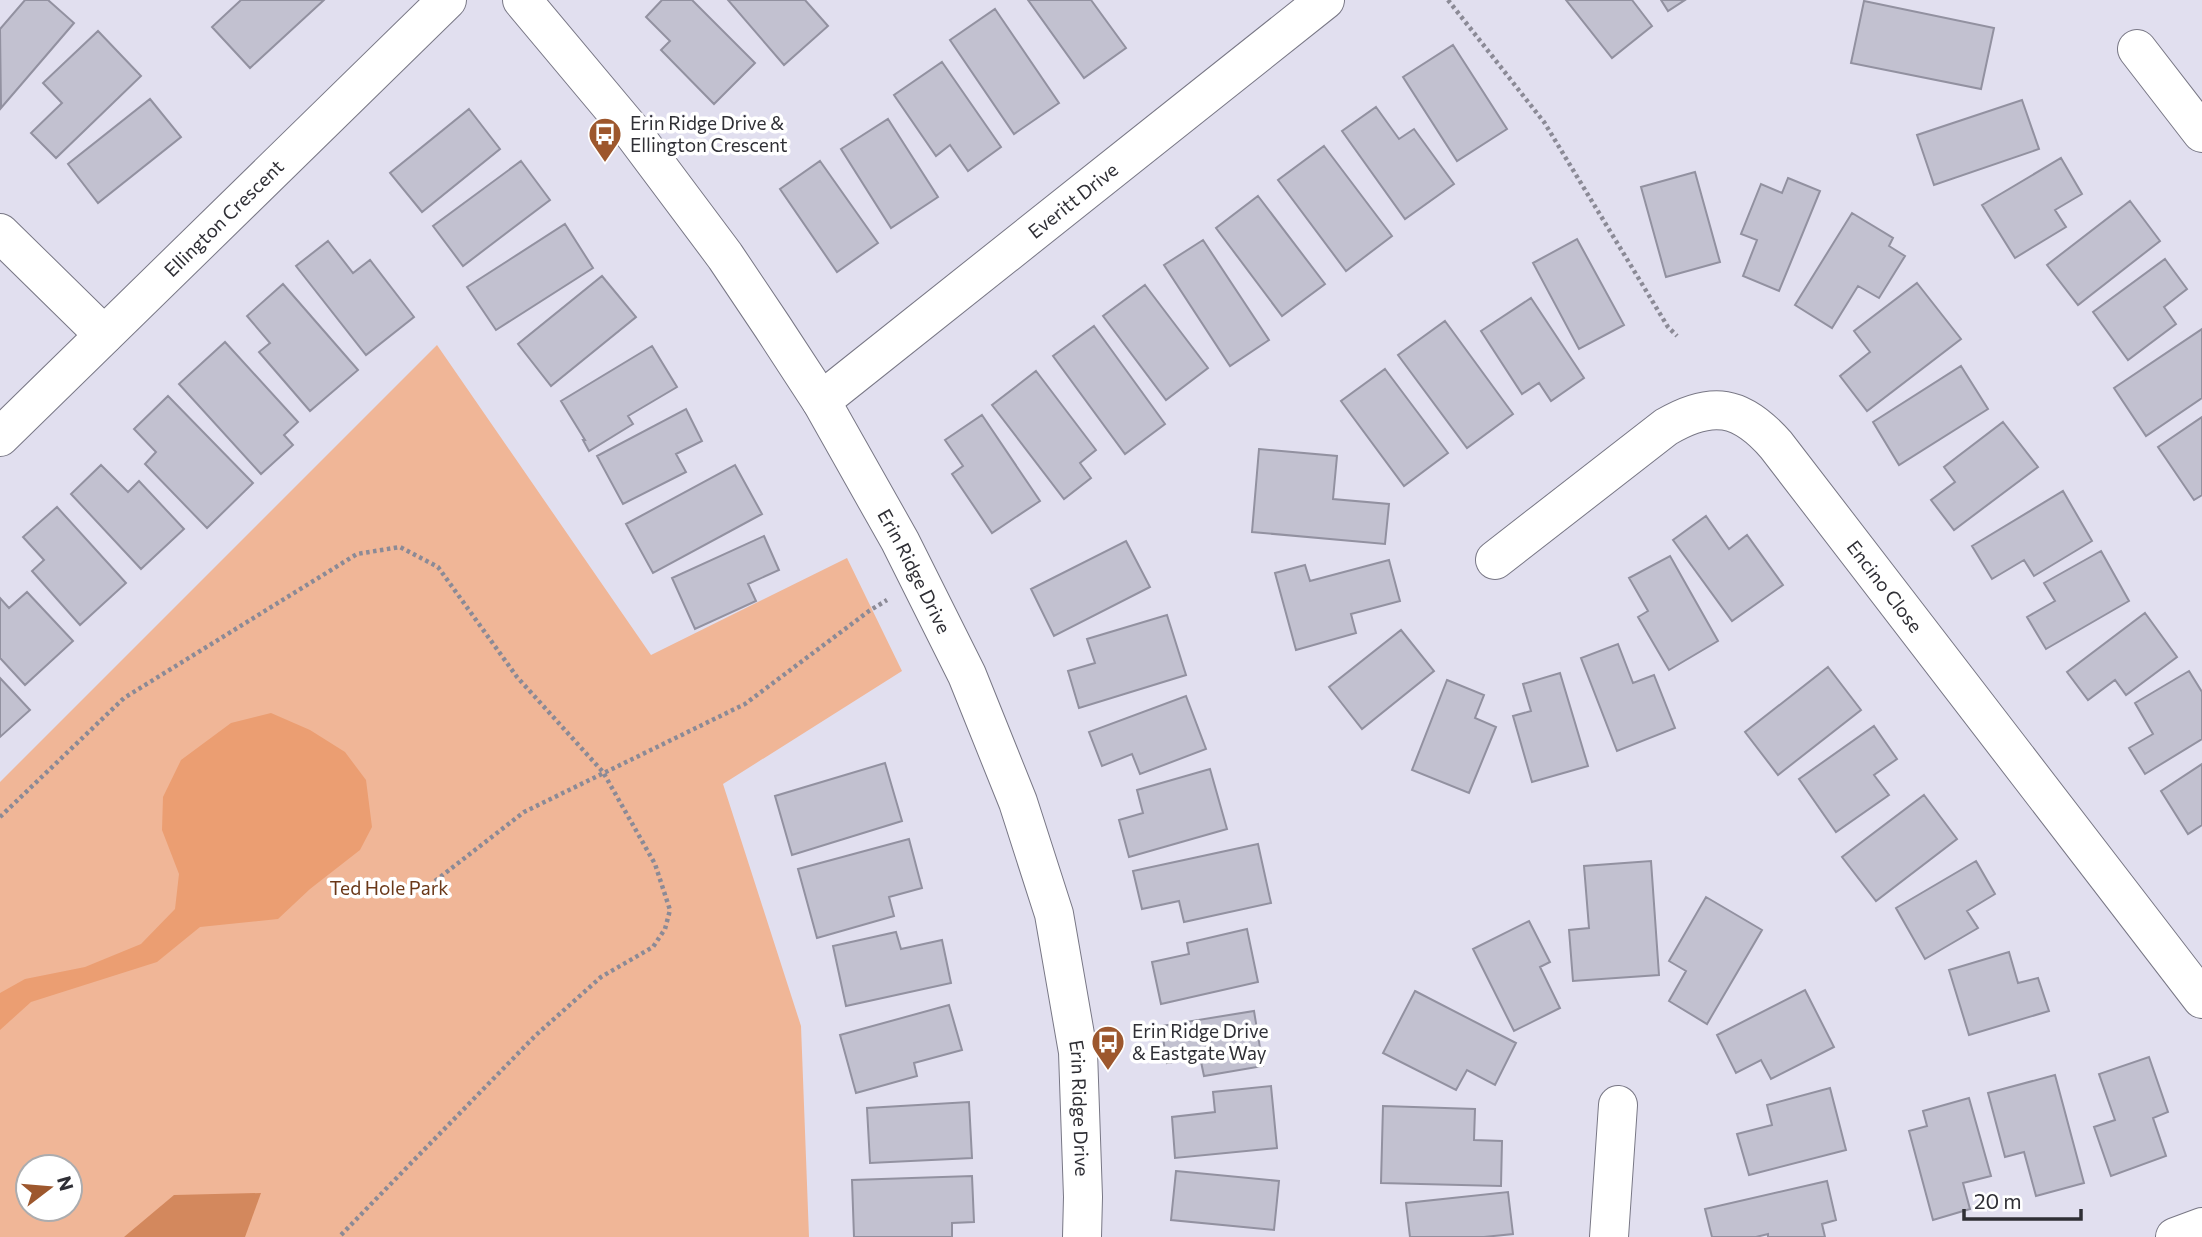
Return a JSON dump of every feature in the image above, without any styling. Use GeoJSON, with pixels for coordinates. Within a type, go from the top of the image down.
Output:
{"type":"FeatureCollection","features":[{"type":"Feature","properties":{"kind":"street","name":"Ellington Crescent"},"geometry":{"type":"LineString","coordinates":[[0,437],[447,0]]}},
{"type":"Feature","properties":{"kind":"street","name":"Erin Ridge Drive"},"geometry":{"type":"LineString","coordinates":[[522,0],[661,169],[725,256],[821,401],[900,541],[967,675],[1018,802],[1054,914],[1078,1052],[1082,1237]]}},
{"type":"Feature","properties":{"kind":"street","name":"Everitt Drive"},"geometry":{"type":"LineString","coordinates":[[821,401],[1325,0]]}},
{"type":"Feature","properties":{"kind":"street"},"geometry":{"type":"LineString","coordinates":[[2137,49],[2202,133]]}},
{"type":"Feature","properties":{"kind":"street"},"geometry":{"type":"LineString","coordinates":[[0,233],[104,335]]}},
{"type":"Feature","properties":{"kind":"street","name":"Encino Close"},"geometry":{"type":"LineString","coordinates":[[1495,560],[1666,427],[1683,417],[1701,411],[1719,410],[1735,413],[1752,421],[1776,445],[2202,999]]}},
{"type":"Feature","properties":{"kind":"street"},"geometry":{"type":"LineString","coordinates":[[1609,1237],[1618,1105]]}},
{"type":"Feature","properties":{"kind":"street"},"geometry":{"type":"LineString","coordinates":[[2175,1237],[2202,1227]]}},
{"type":"Feature","properties":{"kind":"path"},"geometry":{"type":"LineString","coordinates":[[1448,0],[1544,122],[1676,336]]}},
{"type":"Feature","properties":{"kind":"path"},"geometry":{"type":"LineString","coordinates":[[0,817],[124,698],[357,554],[400,547],[438,568],[517,677],[603,772],[655,864],[670,910],[665,929],[653,947],[601,977],[536,1035],[339,1237]]}},
{"type":"Feature","properties":{"kind":"path"},"geometry":{"type":"LineString","coordinates":[[435,881],[524,812],[745,704],[888,599]]}},
{"type":"Feature","properties":{"kind":"green space","name":"Ted Hole Park"},"geometry":{"type":"Polygon","coordinates":[[[437,345],[651,655],[847,558],[902,671],[723,784],[801,1026],[809,1237],[0,1237],[0,782],[437,345]]]}},
{"type":"Feature","properties":{"kind":"shaded area"},"geometry":{"type":"Polygon","coordinates":[[[271,713],[310,730],[345,752],[366,780],[372,827],[360,850],[310,889],[278,919],[200,927],[157,962],[31,1002],[0,1030],[0,993],[25,979],[85,967],[141,944],[175,909],[179,874],[162,830],[163,797],[181,760],[231,723],[271,713]]]}},
{"type":"Feature","properties":{"kind":"shaded area"},"geometry":{"type":"Polygon","coordinates":[[[261,1193],[245,1237],[124,1237],[174,1195],[261,1193]]]}},
{"type":"Feature","properties":{"kind":"building"},"geometry":{"type":"Polygon","coordinates":[[[25,0],[48,0],[74,23],[1,108],[0,29],[25,0]]]}},
{"type":"Feature","properties":{"kind":"building"},"geometry":{"type":"Polygon","coordinates":[[[241,0],[324,0],[250,68],[212,27],[241,0]]]}},
{"type":"Feature","properties":{"kind":"building"},"geometry":{"type":"Polygon","coordinates":[[[662,0],[692,0],[755,63],[714,104],[661,50],[670,41],[646,17],[662,0]]]}},
{"type":"Feature","properties":{"kind":"building"},"geometry":{"type":"Polygon","coordinates":[[[728,0],[805,0],[828,26],[784,65],[728,0]]]}},
{"type":"Feature","properties":{"kind":"building"},"geometry":{"type":"Polygon","coordinates":[[[1028,0],[1091,0],[1126,48],[1084,78],[1028,0]]]}},
{"type":"Feature","properties":{"kind":"building"},"geometry":{"type":"Polygon","coordinates":[[[1566,0],[1632,0],[1652,26],[1612,58],[1566,0]]]}},
{"type":"Feature","properties":{"kind":"building"},"geometry":{"type":"Polygon","coordinates":[[[1661,0],[1685,0],[1668,11],[1661,0]]]}},
{"type":"Feature","properties":{"kind":"building"},"geometry":{"type":"Polygon","coordinates":[[[1864,1],[1994,28],[1981,89],[1851,63],[1864,1]]]}},
{"type":"Feature","properties":{"kind":"building"},"geometry":{"type":"Polygon","coordinates":[[[995,9],[1059,103],[1014,134],[950,40],[995,9]]]}},
{"type":"Feature","properties":{"kind":"building"},"geometry":{"type":"Polygon","coordinates":[[[98,31],[141,76],[56,158],[31,133],[62,103],[43,83],[98,31]]]}},
{"type":"Feature","properties":{"kind":"building"},"geometry":{"type":"Polygon","coordinates":[[[1453,45],[1507,129],[1457,161],[1403,77],[1453,45]]]}},
{"type":"Feature","properties":{"kind":"building"},"geometry":{"type":"Polygon","coordinates":[[[942,62],[1001,147],[968,171],[950,145],[936,156],[894,95],[942,62]]]}},
{"type":"Feature","properties":{"kind":"building"},"geometry":{"type":"Polygon","coordinates":[[[150,99],[181,137],[98,203],[68,164],[150,99]]]}},
{"type":"Feature","properties":{"kind":"building"},"geometry":{"type":"Polygon","coordinates":[[[2022,100],[2039,149],[1934,185],[1917,135],[2022,100]]]}},
{"type":"Feature","properties":{"kind":"building"},"geometry":{"type":"Polygon","coordinates":[[[1376,107],[1399,139],[1414,129],[1454,184],[1405,219],[1342,131],[1376,107]]]}},
{"type":"Feature","properties":{"kind":"building"},"geometry":{"type":"Polygon","coordinates":[[[469,109],[500,149],[422,212],[390,173],[469,109]]]}},
{"type":"Feature","properties":{"kind":"building"},"geometry":{"type":"Polygon","coordinates":[[[888,119],[938,197],[891,228],[841,149],[888,119]]]}},
{"type":"Feature","properties":{"kind":"building"},"geometry":{"type":"Polygon","coordinates":[[[1324,146],[1392,236],[1346,271],[1278,180],[1324,146]]]}},
{"type":"Feature","properties":{"kind":"building"},"geometry":{"type":"Polygon","coordinates":[[[2061,158],[2082,194],[2055,210],[2066,227],[2015,258],[1982,205],[2061,158]]]}},
{"type":"Feature","properties":{"kind":"building"},"geometry":{"type":"Polygon","coordinates":[[[521,161],[550,200],[463,266],[433,226],[521,161]]]}},
{"type":"Feature","properties":{"kind":"building"},"geometry":{"type":"Polygon","coordinates":[[[820,161],[878,243],[837,272],[780,189],[820,161]]]}},
{"type":"Feature","properties":{"kind":"building"},"geometry":{"type":"Polygon","coordinates":[[[1695,172],[1720,262],[1666,277],[1641,187],[1695,172]]]}},
{"type":"Feature","properties":{"kind":"building"},"geometry":{"type":"Polygon","coordinates":[[[1788,178],[1820,191],[1779,291],[1743,276],[1757,240],[1741,234],[1761,184],[1782,193],[1788,178]]]}},
{"type":"Feature","properties":{"kind":"building"},"geometry":{"type":"Polygon","coordinates":[[[1258,196],[1325,284],[1282,316],[1216,228],[1258,196]]]}},
{"type":"Feature","properties":{"kind":"building"},"geometry":{"type":"Polygon","coordinates":[[[2130,201],[2160,241],[2078,305],[2047,265],[2130,201]]]}},
{"type":"Feature","properties":{"kind":"building"},"geometry":{"type":"Polygon","coordinates":[[[1852,213],[1893,238],[1889,246],[1905,256],[1879,298],[1858,286],[1832,328],[1795,305],[1852,213]]]}},
{"type":"Feature","properties":{"kind":"building"},"geometry":{"type":"Polygon","coordinates":[[[565,224],[593,268],[496,330],[467,287],[565,224]]]}},
{"type":"Feature","properties":{"kind":"building"},"geometry":{"type":"Polygon","coordinates":[[[1577,239],[1624,325],[1579,349],[1533,263],[1577,239]]]}},
{"type":"Feature","properties":{"kind":"building"},"geometry":{"type":"Polygon","coordinates":[[[1203,240],[1269,340],[1230,366],[1164,265],[1203,240]]]}},
{"type":"Feature","properties":{"kind":"building"},"geometry":{"type":"Polygon","coordinates":[[[328,241],[353,273],[370,260],[414,317],[366,355],[296,266],[328,241]]]}},
{"type":"Feature","properties":{"kind":"building"},"geometry":{"type":"Polygon","coordinates":[[[2165,259],[2187,289],[2164,307],[2176,324],[2128,360],[2093,312],[2165,259]]]}},
{"type":"Feature","properties":{"kind":"building"},"geometry":{"type":"Polygon","coordinates":[[[602,276],[636,317],[551,386],[518,344],[602,276]]]}},
{"type":"Feature","properties":{"kind":"building"},"geometry":{"type":"Polygon","coordinates":[[[1917,283],[1961,339],[1867,411],[1840,376],[1870,352],[1854,331],[1917,283]]]}},
{"type":"Feature","properties":{"kind":"building"},"geometry":{"type":"Polygon","coordinates":[[[283,284],[358,370],[310,411],[259,352],[270,343],[247,316],[283,284]]]}},
{"type":"Feature","properties":{"kind":"building"},"geometry":{"type":"Polygon","coordinates":[[[1145,285],[1208,368],[1166,400],[1103,316],[1145,285]]]}},
{"type":"Feature","properties":{"kind":"building"},"geometry":{"type":"Polygon","coordinates":[[[1531,298],[1584,378],[1551,401],[1539,383],[1522,394],[1481,331],[1531,298]]]}},
{"type":"Feature","properties":{"kind":"building"},"geometry":{"type":"Polygon","coordinates":[[[1445,321],[1513,414],[1467,448],[1398,355],[1445,321]]]}},
{"type":"Feature","properties":{"kind":"building"},"geometry":{"type":"Polygon","coordinates":[[[1094,326],[1165,424],[1125,454],[1053,356],[1094,326]]]}},
{"type":"Feature","properties":{"kind":"building"},"geometry":{"type":"Polygon","coordinates":[[[2202,329],[2202,398],[2146,436],[2114,388],[2202,329]]]}},
{"type":"Feature","properties":{"kind":"building"},"geometry":{"type":"Polygon","coordinates":[[[225,342],[298,422],[284,435],[293,445],[261,474],[179,384],[225,342]]]}},
{"type":"Feature","properties":{"kind":"building"},"geometry":{"type":"Polygon","coordinates":[[[652,346],[677,387],[628,416],[633,424],[589,451],[561,401],[652,346]]]}},
{"type":"Feature","properties":{"kind":"building"},"geometry":{"type":"Polygon","coordinates":[[[1961,366],[1988,409],[1899,465],[1873,422],[1961,366]]]}},
{"type":"Feature","properties":{"kind":"building"},"geometry":{"type":"Polygon","coordinates":[[[1385,369],[1448,453],[1404,486],[1341,401],[1385,369]]]}},
{"type":"Feature","properties":{"kind":"building"},"geometry":{"type":"Polygon","coordinates":[[[1036,371],[1096,450],[1080,463],[1091,478],[1064,499],[992,405],[1036,371]]]}},
{"type":"Feature","properties":{"kind":"building"},"geometry":{"type":"Polygon","coordinates":[[[168,396],[253,483],[207,528],[145,464],[156,452],[134,429],[168,396]]]}},
{"type":"Feature","properties":{"kind":"building"},"geometry":{"type":"Polygon","coordinates":[[[686,409],[702,441],[676,454],[686,472],[623,504],[597,456],[686,409]]]}},
{"type":"Feature","properties":{"kind":"building"},"geometry":{"type":"Polygon","coordinates":[[[982,415],[1040,501],[992,533],[952,474],[963,466],[945,440],[982,415]]]}},
{"type":"Feature","properties":{"kind":"building"},"geometry":{"type":"Polygon","coordinates":[[[2202,417],[2202,495],[2194,500],[2158,447],[2202,417]]]}},
{"type":"Feature","properties":{"kind":"building"},"geometry":{"type":"Polygon","coordinates":[[[2003,422],[2038,467],[1954,530],[1931,500],[1955,482],[1944,467],[2003,422]]]}},
{"type":"Feature","properties":{"kind":"building"},"geometry":{"type":"Polygon","coordinates":[[[1259,449],[1337,456],[1333,499],[1389,504],[1385,544],[1252,532],[1259,449]]]}},
{"type":"Feature","properties":{"kind":"building"},"geometry":{"type":"Polygon","coordinates":[[[101,465],[128,492],[139,481],[184,529],[141,569],[71,494],[101,465]]]}},
{"type":"Feature","properties":{"kind":"building"},"geometry":{"type":"Polygon","coordinates":[[[735,465],[762,514],[653,573],[626,524],[735,465]]]}},
{"type":"Feature","properties":{"kind":"building"},"geometry":{"type":"Polygon","coordinates":[[[2063,491],[2092,541],[2034,576],[2024,560],[1992,579],[1972,546],[2063,491]]]}},
{"type":"Feature","properties":{"kind":"building"},"geometry":{"type":"Polygon","coordinates":[[[57,507],[126,583],[80,625],[32,571],[44,560],[23,537],[57,507]]]}},
{"type":"Feature","properties":{"kind":"building"},"geometry":{"type":"Polygon","coordinates":[[[1706,516],[1729,549],[1747,535],[1783,585],[1732,621],[1673,540],[1706,516]]]}},
{"type":"Feature","properties":{"kind":"building"},"geometry":{"type":"Polygon","coordinates":[[[764,536],[779,570],[748,584],[756,601],[695,629],[672,578],[764,536]]]}},
{"type":"Feature","properties":{"kind":"building"},"geometry":{"type":"Polygon","coordinates":[[[1126,541],[1150,587],[1054,636],[1031,589],[1126,541]]]}},
{"type":"Feature","properties":{"kind":"building"},"geometry":{"type":"Polygon","coordinates":[[[2101,551],[2129,601],[2046,649],[2027,617],[2055,601],[2044,583],[2101,551]]]}},
{"type":"Feature","properties":{"kind":"building"},"geometry":{"type":"Polygon","coordinates":[[[1670,556],[1718,641],[1669,670],[1638,617],[1648,611],[1629,578],[1670,556]]]}},
{"type":"Feature","properties":{"kind":"building"},"geometry":{"type":"Polygon","coordinates":[[[1389,560],[1400,601],[1351,614],[1356,633],[1296,650],[1275,573],[1305,565],[1310,581],[1389,560]]]}},
{"type":"Feature","properties":{"kind":"building"},"geometry":{"type":"Polygon","coordinates":[[[27,592],[73,641],[25,685],[0,658],[0,598],[9,608],[27,592]]]}},
{"type":"Feature","properties":{"kind":"building"},"geometry":{"type":"Polygon","coordinates":[[[2145,613],[2177,657],[2126,695],[2115,680],[2088,700],[2067,672],[2145,613]]]}},
{"type":"Feature","properties":{"kind":"building"},"geometry":{"type":"Polygon","coordinates":[[[1167,615],[1186,675],[1079,708],[1068,671],[1095,663],[1087,639],[1167,615]]]}},
{"type":"Feature","properties":{"kind":"building"},"geometry":{"type":"Polygon","coordinates":[[[1401,630],[1434,671],[1362,729],[1329,687],[1401,630]]]}},
{"type":"Feature","properties":{"kind":"building"},"geometry":{"type":"Polygon","coordinates":[[[1618,644],[1633,683],[1654,675],[1675,728],[1617,751],[1581,658],[1618,644]]]}},
{"type":"Feature","properties":{"kind":"building"},"geometry":{"type":"Polygon","coordinates":[[[1828,667],[1861,710],[1778,775],[1745,732],[1828,667]]]}},
{"type":"Feature","properties":{"kind":"building"},"geometry":{"type":"Polygon","coordinates":[[[2189,671],[2202,692],[2202,739],[2145,774],[2129,748],[2153,734],[2135,703],[2189,671]]]}},
{"type":"Feature","properties":{"kind":"building"},"geometry":{"type":"Polygon","coordinates":[[[1560,673],[1588,766],[1532,782],[1513,716],[1531,711],[1523,684],[1560,673]]]}},
{"type":"Feature","properties":{"kind":"building"},"geometry":{"type":"Polygon","coordinates":[[[0,678],[30,710],[0,737],[0,678]]]}},
{"type":"Feature","properties":{"kind":"building"},"geometry":{"type":"Polygon","coordinates":[[[1447,680],[1484,695],[1475,718],[1496,727],[1469,793],[1412,770],[1447,680]]]}},
{"type":"Feature","properties":{"kind":"building"},"geometry":{"type":"Polygon","coordinates":[[[1186,696],[1206,749],[1140,774],[1132,754],[1102,766],[1089,732],[1186,696]]]}},
{"type":"Feature","properties":{"kind":"building"},"geometry":{"type":"Polygon","coordinates":[[[1874,726],[1897,759],[1874,775],[1889,795],[1836,832],[1799,779],[1874,726]]]}},
{"type":"Feature","properties":{"kind":"building"},"geometry":{"type":"Polygon","coordinates":[[[885,763],[902,821],[792,855],[775,796],[885,763]]]}},
{"type":"Feature","properties":{"kind":"building"},"geometry":{"type":"Polygon","coordinates":[[[2202,764],[2202,825],[2188,834],[2161,791],[2202,764]]]}},
{"type":"Feature","properties":{"kind":"building"},"geometry":{"type":"Polygon","coordinates":[[[1210,769],[1227,829],[1129,857],[1119,820],[1143,813],[1137,790],[1210,769]]]}},
{"type":"Feature","properties":{"kind":"building"},"geometry":{"type":"Polygon","coordinates":[[[1924,795],[1957,839],[1876,901],[1842,857],[1924,795]]]}},
{"type":"Feature","properties":{"kind":"building"},"geometry":{"type":"Polygon","coordinates":[[[909,839],[922,888],[889,897],[894,916],[817,938],[798,869],[909,839]]]}},
{"type":"Feature","properties":{"kind":"building"},"geometry":{"type":"Polygon","coordinates":[[[1258,844],[1271,903],[1184,922],[1179,901],[1142,909],[1133,871],[1258,844]]]}},
{"type":"Feature","properties":{"kind":"building"},"geometry":{"type":"Polygon","coordinates":[[[1651,861],[1659,975],[1573,981],[1569,930],[1589,928],[1584,866],[1651,861]]]}},
{"type":"Feature","properties":{"kind":"building"},"geometry":{"type":"Polygon","coordinates":[[[1976,861],[1995,894],[1967,911],[1978,928],[1925,959],[1896,908],[1976,861]]]}},
{"type":"Feature","properties":{"kind":"building"},"geometry":{"type":"Polygon","coordinates":[[[1706,897],[1762,930],[1707,1024],[1669,1001],[1686,971],[1669,961],[1706,897]]]}},
{"type":"Feature","properties":{"kind":"building"},"geometry":{"type":"Polygon","coordinates":[[[1529,921],[1550,962],[1540,967],[1560,1008],[1514,1031],[1473,949],[1529,921]]]}},
{"type":"Feature","properties":{"kind":"building"},"geometry":{"type":"Polygon","coordinates":[[[1247,929],[1258,982],[1161,1004],[1152,962],[1189,954],[1187,943],[1247,929]]]}},
{"type":"Feature","properties":{"kind":"building"},"geometry":{"type":"Polygon","coordinates":[[[896,932],[901,949],[942,940],[951,983],[846,1006],[833,946],[896,932]]]}},
{"type":"Feature","properties":{"kind":"building"},"geometry":{"type":"Polygon","coordinates":[[[2009,952],[2018,983],[2038,978],[2049,1011],[1969,1035],[1949,970],[2009,952]]]}},
{"type":"Feature","properties":{"kind":"building"},"geometry":{"type":"Polygon","coordinates":[[[1805,990],[1834,1047],[1771,1079],[1761,1060],[1736,1073],[1717,1035],[1805,990]]]}},
{"type":"Feature","properties":{"kind":"building"},"geometry":{"type":"Polygon","coordinates":[[[1415,991],[1516,1043],[1495,1085],[1467,1070],[1456,1090],[1383,1053],[1415,991]]]}},
{"type":"Feature","properties":{"kind":"building"},"geometry":{"type":"Polygon","coordinates":[[[949,1005],[962,1050],[914,1063],[917,1076],[856,1093],[840,1035],[949,1005]]]}},
{"type":"Feature","properties":{"kind":"building"},"geometry":{"type":"Polygon","coordinates":[[[1254,1011],[1263,1066],[1204,1076],[1200,1057],[1167,1063],[1161,1026],[1254,1011]]]}},
{"type":"Feature","properties":{"kind":"building"},"geometry":{"type":"Polygon","coordinates":[[[2149,1057],[2168,1112],[2153,1118],[2166,1156],[2111,1176],[2094,1127],[2115,1120],[2099,1074],[2149,1057]]]}},
{"type":"Feature","properties":{"kind":"building"},"geometry":{"type":"Polygon","coordinates":[[[2055,1075],[2084,1183],[2036,1196],[2024,1152],[2005,1157],[1988,1093],[2055,1075]]]}},
{"type":"Feature","properties":{"kind":"building"},"geometry":{"type":"Polygon","coordinates":[[[1271,1086],[1277,1148],[1175,1158],[1172,1117],[1215,1112],[1213,1092],[1271,1086]]]}},
{"type":"Feature","properties":{"kind":"building"},"geometry":{"type":"Polygon","coordinates":[[[1830,1088],[1846,1150],[1749,1175],[1737,1134],[1772,1125],[1767,1105],[1830,1088]]]}},
{"type":"Feature","properties":{"kind":"building"},"geometry":{"type":"Polygon","coordinates":[[[1969,1098],[1991,1176],[1963,1183],[1970,1209],[1933,1220],[1909,1131],[1927,1126],[1923,1111],[1969,1098]]]}},
{"type":"Feature","properties":{"kind":"building"},"geometry":{"type":"Polygon","coordinates":[[[969,1102],[972,1158],[870,1163],[867,1108],[969,1102]]]}},
{"type":"Feature","properties":{"kind":"building"},"geometry":{"type":"Polygon","coordinates":[[[1383,1106],[1475,1109],[1474,1140],[1502,1141],[1501,1186],[1381,1183],[1383,1106]]]}},
{"type":"Feature","properties":{"kind":"building"},"geometry":{"type":"Polygon","coordinates":[[[1176,1171],[1279,1181],[1274,1230],[1171,1220],[1176,1171]]]}},
{"type":"Feature","properties":{"kind":"building"},"geometry":{"type":"Polygon","coordinates":[[[972,1176],[974,1222],[952,1223],[952,1237],[854,1237],[852,1180],[972,1176]]]}},
{"type":"Feature","properties":{"kind":"building"},"geometry":{"type":"Polygon","coordinates":[[[1827,1181],[1836,1220],[1822,1224],[1825,1237],[1768,1237],[1768,1234],[1756,1237],[1712,1237],[1705,1209],[1827,1181]]]}},
{"type":"Feature","properties":{"kind":"building"},"geometry":{"type":"Polygon","coordinates":[[[1508,1192],[1513,1234],[1484,1237],[1410,1237],[1406,1203],[1508,1192]]]}},
{"type":"Feature","properties":{"kind":"place","name":"Erin Ridge Drive & Ellington Crescent"},"geometry":{"type":"Point","coordinates":[605,164]}},
{"type":"Feature","properties":{"kind":"place","name":"Erin Ridge Drive & Eastgate Way"},"geometry":{"type":"Point","coordinates":[1108,1072]}}]}
